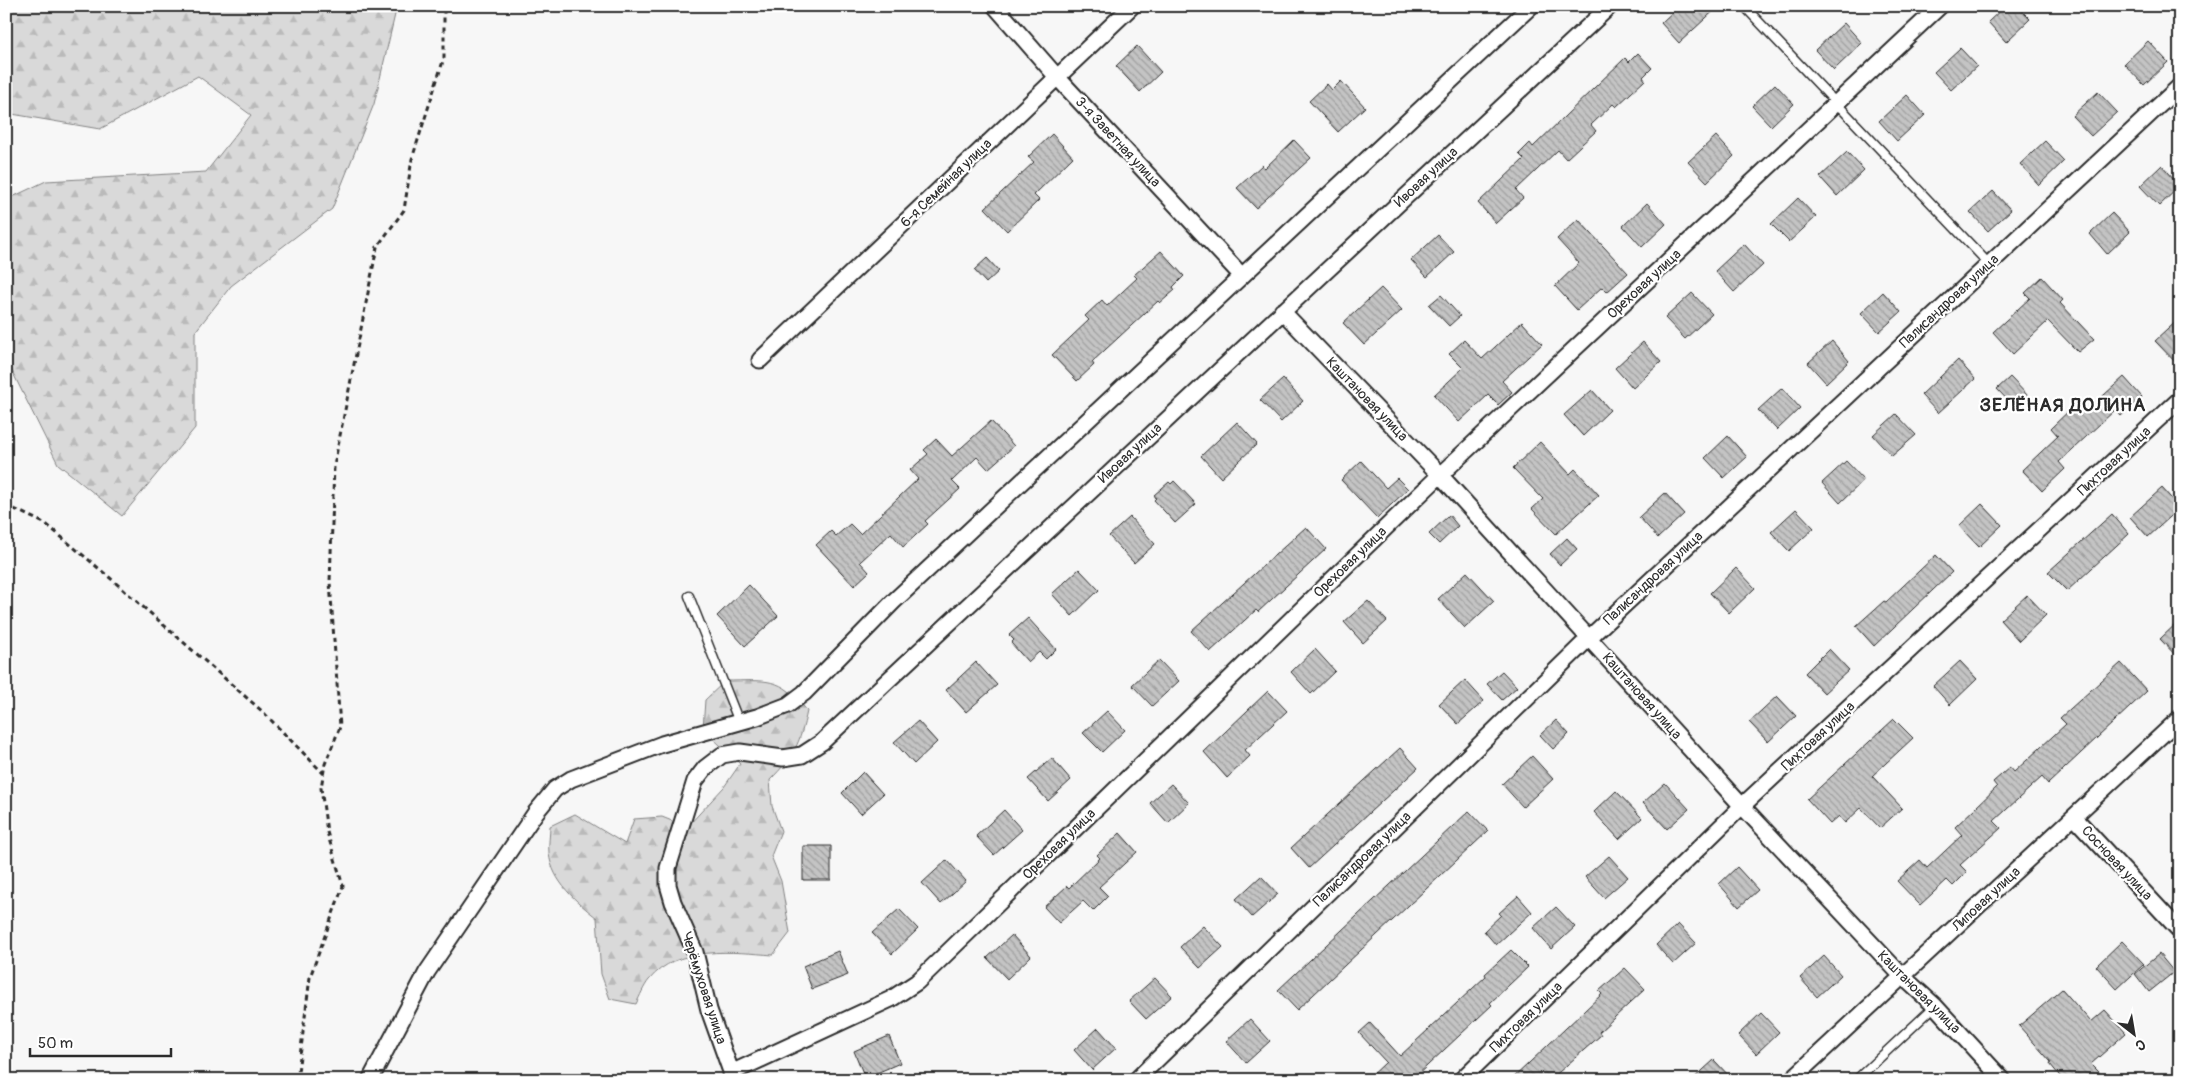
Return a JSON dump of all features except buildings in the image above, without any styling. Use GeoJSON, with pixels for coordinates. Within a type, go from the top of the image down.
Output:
{"type":"FeatureCollection","features":[{"type":"Feature","properties":{"kind":"street","name":"3-я Заветная улица"},"geometry":{"type":"LineString","coordinates":[[995,6],[1057,77],[1242,276]]}},
{"type":"Feature","properties":{"kind":"street","name":"6-я Семейная улица"},"geometry":{"type":"LineString","coordinates":[[760,360],[1132,6]]}},
{"type":"Feature","properties":{"kind":"street"},"geometry":{"type":"LineString","coordinates":[[370,1080],[427,972],[536,812],[555,789],[571,779],[625,756],[739,722],[788,705],[804,693],[893,602],[1531,6]]}},
{"type":"Feature","properties":{"kind":"street","name":"Ивовая улица"},"geometry":{"type":"LineString","coordinates":[[668,868],[695,781],[705,768],[722,755],[740,752],[783,758],[802,755],[822,742],[1610,6]]}},
{"type":"Feature","properties":{"kind":"street","name":"Ореховая улица"},"geometry":{"type":"LineString","coordinates":[[733,1077],[891,999],[917,982],[1440,475],[1940,6]]}},
{"type":"Feature","properties":{"kind":"street","name":"Палисандровая улица"},"geometry":{"type":"LineString","coordinates":[[1136,1080],[1590,637],[2180,86]]}},
{"type":"Feature","properties":{"kind":"street","name":"Каштановая улица"},"geometry":{"type":"LineString","coordinates":[[1282,311],[1440,475],[1590,637],[1742,806],[1902,976],[1935,1006],[2003,1080]]}},
{"type":"Feature","properties":{"kind":"street","name":"Пихтовая улица"},"geometry":{"type":"LineString","coordinates":[[1461,1080],[1742,806],[2180,400]]}},
{"type":"Feature","properties":{"kind":"street","name":"Липовая улица"},"geometry":{"type":"LineString","coordinates":[[1792,1080],[2180,718]]}},
{"type":"Feature","properties":{"kind":"street","name":"Сосновая улица"},"geometry":{"type":"LineString","coordinates":[[2074,817],[2180,930]]}},
{"type":"Feature","properties":{"kind":"street","name":"Черёмуховая улица"},"geometry":{"type":"LineString","coordinates":[[668,868],[668,885],[673,902],[694,952],[709,1010],[733,1077]]}},
{"type":"Feature","properties":{"kind":"lane"},"geometry":{"type":"LineString","coordinates":[[1744,6],[1989,264]]}},
{"type":"Feature","properties":{"kind":"lane"},"geometry":{"type":"LineString","coordinates":[[689,596],[739,722]]}},
{"type":"Feature","properties":{"kind":"lane"},"geometry":{"type":"LineString","coordinates":[[1856,1080],[1935,1006]]}},
{"type":"Feature","properties":{"kind":"path"},"geometry":{"type":"LineString","coordinates":[[297,1080],[310,977],[343,886],[327,832],[321,788],[326,764],[340,727],[330,582],[334,466],[377,247],[404,210],[412,159],[444,58],[444,6]]}},
{"type":"Feature","properties":{"kind":"path"},"geometry":{"type":"LineString","coordinates":[[6,505],[46,524],[109,577],[263,712],[324,774]]}},
{"type":"Feature","properties":{"kind":"green space"},"geometry":{"type":"Polygon","coordinates":[[[6,6],[397,6],[374,104],[332,209],[231,286],[195,332],[195,428],[122,516],[58,464],[9,365],[6,364],[6,200],[46,181],[206,172],[251,115],[198,76],[100,129],[6,113],[6,6]]]}},
{"type":"Feature","properties":{"kind":"green space"},"geometry":{"type":"Polygon","coordinates":[[[725,681],[772,682],[789,691],[807,711],[802,732],[795,749],[785,764],[770,780],[772,806],[781,831],[771,856],[781,881],[790,933],[773,955],[724,952],[690,956],[675,961],[661,969],[647,982],[636,1004],[610,999],[601,974],[597,918],[574,898],[555,873],[549,853],[550,826],[575,814],[625,844],[634,819],[662,817],[687,827],[724,787],[740,764],[703,729],[705,700],[725,681]]]}},
{"type":"Feature","properties":{"kind":"district","name":"ЗЕЛЁНАЯ ДОЛИНА"},"geometry":{"type":"Point","coordinates":[2063,405]}}]}
